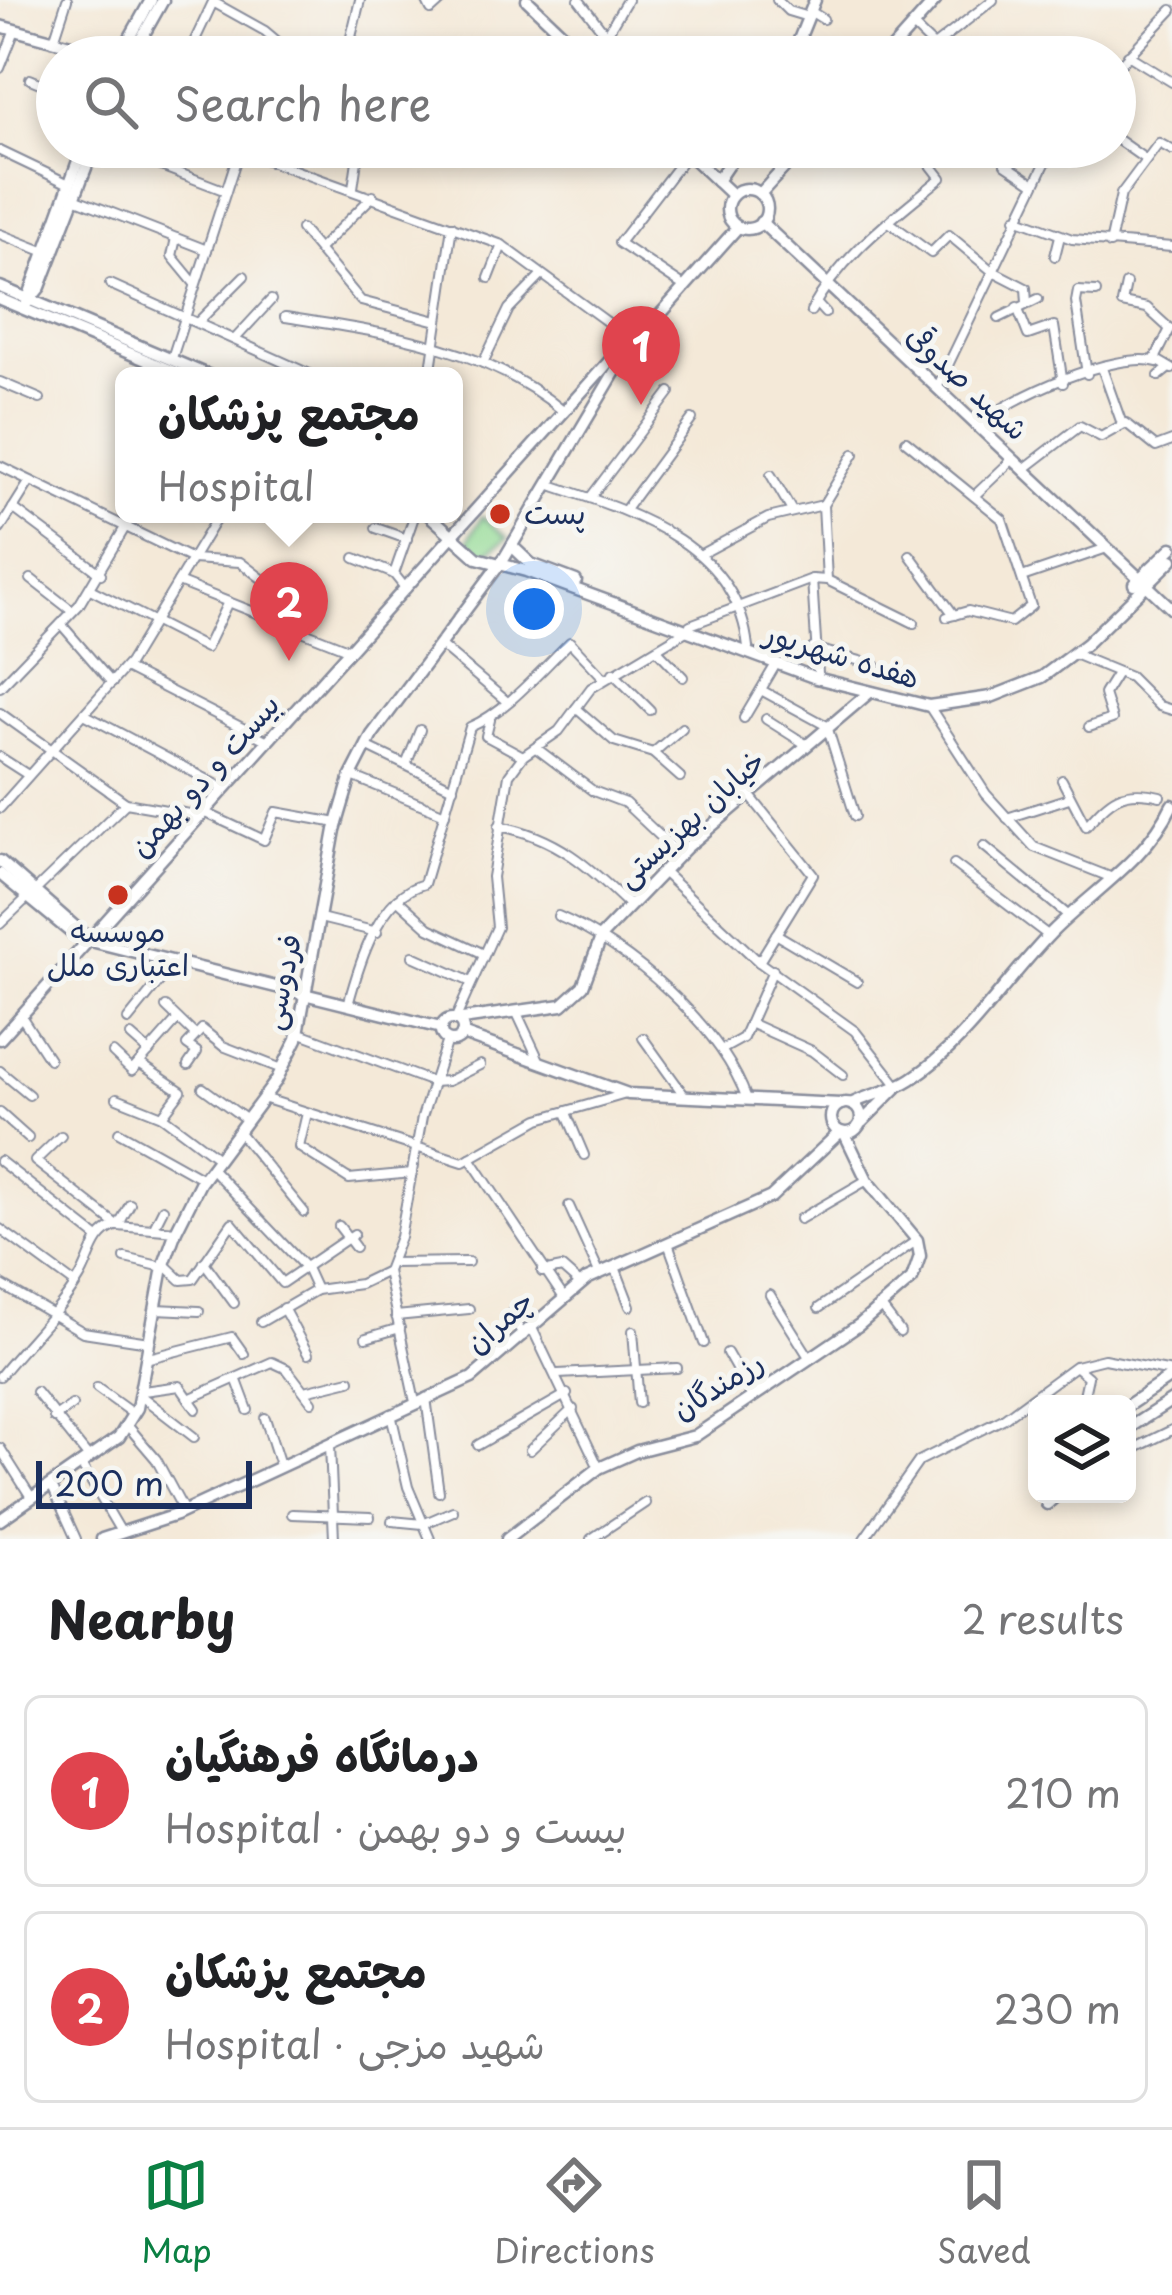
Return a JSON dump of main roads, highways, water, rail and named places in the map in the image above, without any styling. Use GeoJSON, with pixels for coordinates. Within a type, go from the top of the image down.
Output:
{"type":"FeatureCollection","features":[{"type":"Feature","properties":{"kind":"main road"},"geometry":{"type":"LineString","coordinates":[[130,36],[152,0]]}},
{"type":"Feature","properties":{"kind":"main road"},"geometry":{"type":"LineString","coordinates":[[143,36],[163,0]]}},
{"type":"Feature","properties":{"kind":"main road"},"geometry":{"type":"LineString","coordinates":[[527,0],[566,36]]}},
{"type":"Feature","properties":{"kind":"main road"},"geometry":{"type":"LineString","coordinates":[[904,36],[936,0]]}},
{"type":"Feature","properties":{"kind":"main road"},"geometry":{"type":"LineString","coordinates":[[0,26],[38,36]]}},
{"type":"Feature","properties":{"kind":"main road"},"geometry":{"type":"LineString","coordinates":[[27,304],[75,168]]}},
{"type":"Feature","properties":{"kind":"main road"},"geometry":{"type":"LineString","coordinates":[[27,304],[40,287],[86,168]]}},
{"type":"Feature","properties":{"kind":"main road"},"geometry":{"type":"LineString","coordinates":[[704,168],[732,195]]}},
{"type":"Feature","properties":{"kind":"main road"},"geometry":{"type":"LineString","coordinates":[[717,181],[726,168]]}},
{"type":"Feature","properties":{"kind":"main road"},"geometry":{"type":"LineString","coordinates":[[760,194],[784,168]]}},
{"type":"Feature","properties":{"kind":"main road"},"geometry":{"type":"LineString","coordinates":[[512,546],[562,453],[650,321],[736,225],[761,222],[766,205],[760,194],[749,189],[732,195],[727,206],[736,225]]}},
{"type":"Feature","properties":{"kind":"main road","name":"شهید صدوقی"},"geometry":{"type":"LineString","coordinates":[[761,222],[1172,609]]}},
{"type":"Feature","properties":{"kind":"main road","name":"بیست و دو بهمن"},"geometry":{"type":"LineString","coordinates":[[0,1039],[736,225]]}},
{"type":"Feature","properties":{"kind":"main road"},"geometry":{"type":"LineString","coordinates":[[0,287],[164,367]]}},
{"type":"Feature","properties":{"kind":"main road"},"geometry":{"type":"LineString","coordinates":[[0,299],[27,304],[192,367]]}},
{"type":"Feature","properties":{"kind":"main road"},"geometry":{"type":"LineString","coordinates":[[540,438],[562,453]]}},
{"type":"Feature","properties":{"kind":"main road"},"geometry":{"type":"LineString","coordinates":[[463,516],[468,518]]}},
{"type":"Feature","properties":{"kind":"main road","name":"هفده شهریور"},"geometry":{"type":"LineString","coordinates":[[438,523],[477,558],[870,692],[929,700],[1005,686],[1070,650],[1142,581]]}},
{"type":"Feature","properties":{"kind":"main road","name":"فردوسی"},"geometry":{"type":"LineString","coordinates":[[0,1520],[119,1437],[130,1419],[142,1394],[164,1265],[176,1231],[203,1179],[282,1070],[298,1032],[351,776],[366,746],[512,546]]}},
{"type":"Feature","properties":{"kind":"main road","name":"هفده شهریور"},"geometry":{"type":"LineString","coordinates":[[512,546],[531,564],[776,664],[928,706],[1007,692],[1074,654],[1142,581]]}},
{"type":"Feature","properties":{"kind":"main road"},"geometry":{"type":"LineString","coordinates":[[1142,581],[1172,548]]}},
{"type":"Feature","properties":{"kind":"main road"},"geometry":{"type":"LineString","coordinates":[[1142,581],[1172,560]]}},
{"type":"Feature","properties":{"kind":"main road","name":"خیابان بهزیستی"},"geometry":{"type":"LineString","coordinates":[[454,1032],[503,1015],[562,1005],[576,997],[602,935],[680,855],[870,692]]}},
{"type":"Feature","properties":{"kind":"main road"},"geometry":{"type":"LineString","coordinates":[[832,1116],[846,1104],[898,1086],[924,1069],[994,1001],[1048,935],[1143,851],[1172,805]]}},
{"type":"Feature","properties":{"kind":"main road"},"geometry":{"type":"LineString","coordinates":[[0,861],[30,895]]}},
{"type":"Feature","properties":{"kind":"main road"},"geometry":{"type":"LineString","coordinates":[[0,874],[91,941],[454,1032],[628,1094],[684,1096],[846,1104],[861,1114],[850,1130],[803,1102]]}},
{"type":"Feature","properties":{"kind":"main road"},"geometry":{"type":"LineString","coordinates":[[278,985],[312,963]]}},
{"type":"Feature","properties":{"kind":"main road","name":"چمران"},"geometry":{"type":"LineString","coordinates":[[102,1539],[184,1511],[330,1439],[472,1378],[599,1272],[771,1197],[898,1086]]}},
{"type":"Feature","properties":{"kind":"main road","name":"رزمندگان"},"geometry":{"type":"LineString","coordinates":[[507,1539],[599,1468],[638,1451],[695,1436],[881,1307],[912,1279],[920,1256],[917,1240],[867,1180],[855,1157],[850,1130]]}},
{"type":"Feature","properties":{"kind":"main road"},"geometry":{"type":"LineString","coordinates":[[1136,1400],[1172,1374]]}},
{"type":"Feature","properties":{"kind":"main road"},"geometry":{"type":"LineString","coordinates":[[1136,1423],[1172,1400]]}},
{"type":"Feature","properties":{"kind":"place","name":"درمانگاه فرهنگیان"},"geometry":{"type":"Point","coordinates":[641,405]}},
{"type":"Feature","properties":{"kind":"place","name":"پست"},"geometry":{"type":"Point","coordinates":[500,514]}},
{"type":"Feature","properties":{"kind":"place","name":"مجتمع پزشکان"},"geometry":{"type":"Point","coordinates":[289,661]}},
{"type":"Feature","properties":{"kind":"place","name":"موسسه اعتباری ملل"},"geometry":{"type":"Point","coordinates":[118,895]}}]}
